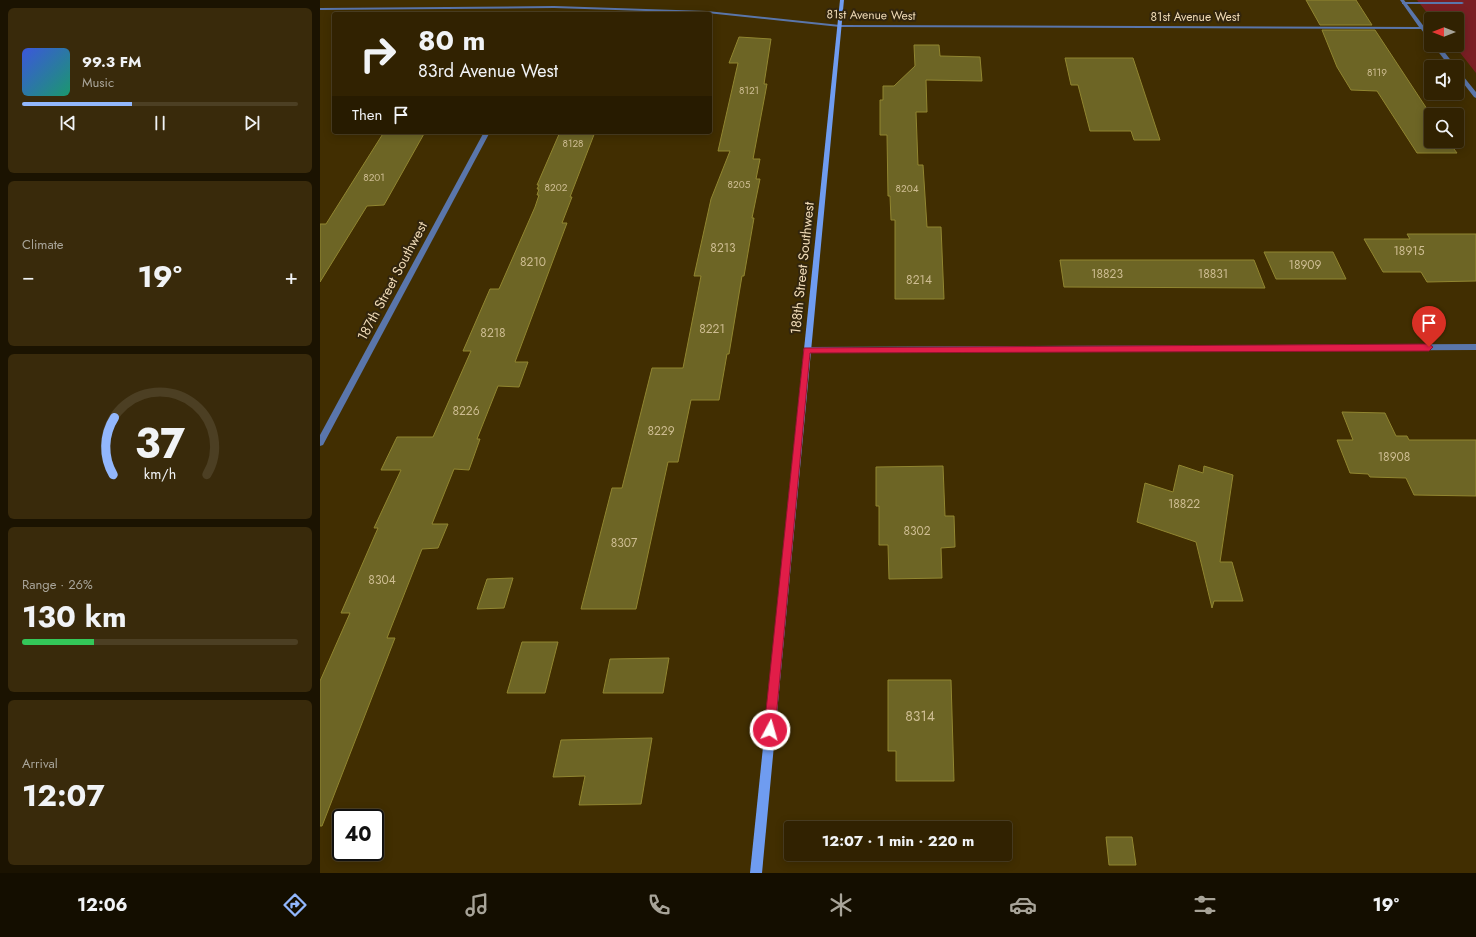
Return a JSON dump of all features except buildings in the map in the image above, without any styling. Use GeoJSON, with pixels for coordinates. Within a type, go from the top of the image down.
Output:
{"type":"FeatureCollection","features":[{"type":"Feature","properties":{"kind":"street","name":"188th Street Southwest"},"geometry":{"type":"LineString","coordinates":[[756,873],[842,0]]}},
{"type":"Feature","properties":{"kind":"street"},"geometry":{"type":"LineString","coordinates":[[1403,2],[1462,3]]}},
{"type":"Feature","properties":{"kind":"street"},"geometry":{"type":"LineString","coordinates":[[1403,2],[1424,30]]}},
{"type":"Feature","properties":{"kind":"street","name":"81st Avenue West"},"geometry":{"type":"LineString","coordinates":[[320,9],[554,7],[707,12]]}},
{"type":"Feature","properties":{"kind":"street"},"geometry":{"type":"LineString","coordinates":[[551,12],[554,7]]}},
{"type":"Feature","properties":{"kind":"street","name":"81st Avenue West"},"geometry":{"type":"LineString","coordinates":[[712,13],[840,26],[1422,28]]}},
{"type":"Feature","properties":{"kind":"street"},"geometry":{"type":"LineString","coordinates":[[1441,52],[1448,60]]}},
{"type":"Feature","properties":{"kind":"street"},"geometry":{"type":"LineString","coordinates":[[1464,81],[1476,96]]}},
{"type":"Feature","properties":{"kind":"street","name":"187th Street Southwest"},"geometry":{"type":"LineString","coordinates":[[320,443],[486,134]]}},
{"type":"Feature","properties":{"kind":"street"},"geometry":{"type":"LineString","coordinates":[[807,350],[1476,347]]}},
{"type":"Feature","properties":{"kind":"shaded area"},"geometry":{"type":"Polygon","coordinates":[[[1417,0],[1476,0],[1476,73],[1460,52],[1464,52],[1464,12],[1426,12],[1417,0]]]}},
{"type":"Feature","properties":{"kind":"route"},"geometry":{"type":"LineString","coordinates":[[770,730],[807,350],[1429,347]]}}]}
